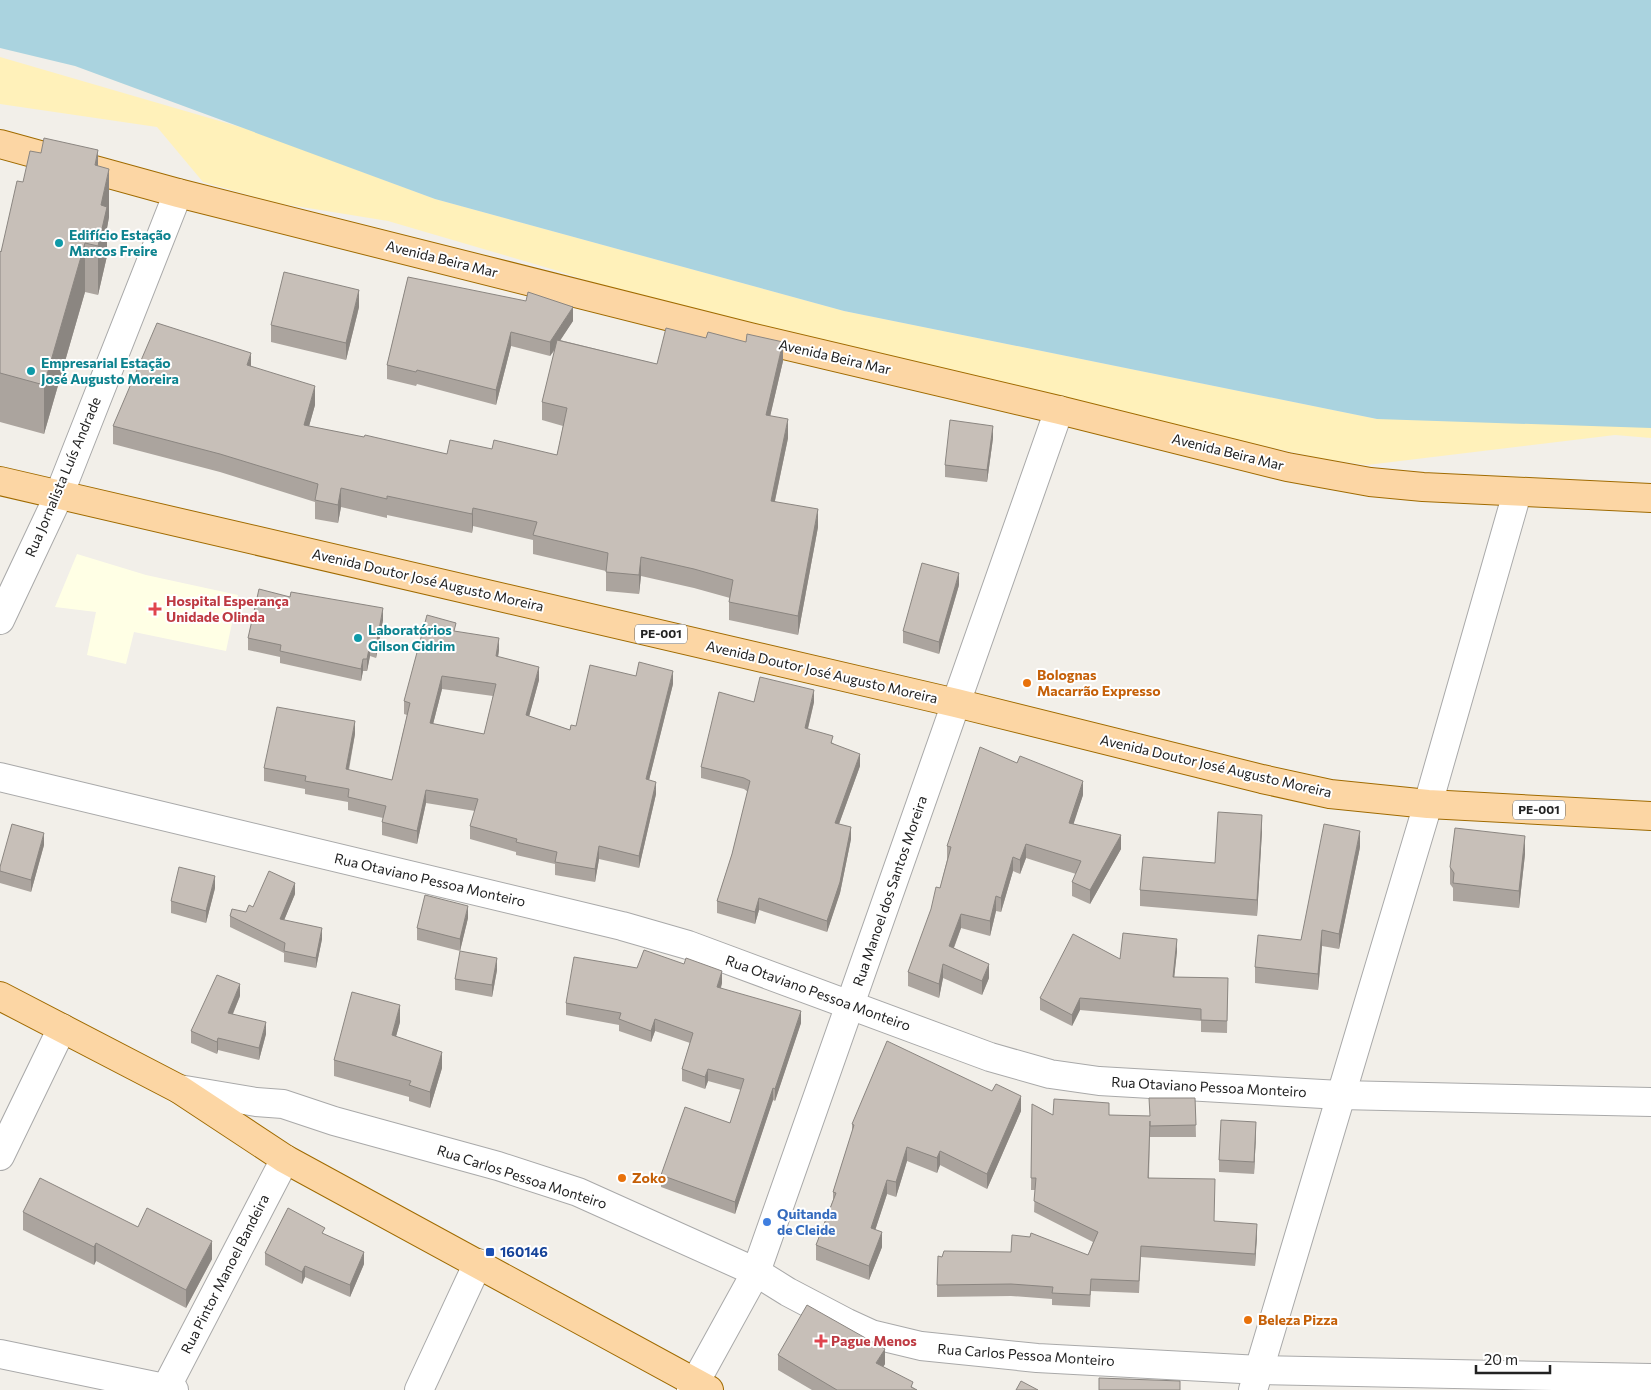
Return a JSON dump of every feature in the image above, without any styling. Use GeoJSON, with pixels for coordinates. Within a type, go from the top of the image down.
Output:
{"type":"FeatureCollection","features":[{"type":"Feature","properties":{"kind":"main road","name":"Avenida Beira Mar"},"geometry":{"type":"LineString","coordinates":[[0,144],[178,193],[750,337],[1321,474],[1423,487],[1651,498]]}},
{"type":"Feature","properties":{"kind":"main road","name":"Avenida Doutor José Augusto Moreira"},"geometry":{"type":"LineString","coordinates":[[0,481],[956,703],[1301,788],[1340,795],[1428,804],[1651,816]]}},
{"type":"Feature","properties":{"kind":"main road"},"geometry":{"type":"LineString","coordinates":[[0,996],[179,1089],[285,1159],[478,1263],[698,1387]]}},
{"type":"Feature","properties":{"kind":"street","name":"Rua Jornalista Luís Andrade"},"geometry":{"type":"LineString","coordinates":[[2,613],[59,495],[178,193]]}},
{"type":"Feature","properties":{"kind":"street","name":"Rua Manoel dos Santos Moreira"},"geometry":{"type":"LineString","coordinates":[[698,1387],[756,1272],[1059,410]]}},
{"type":"Feature","properties":{"kind":"street"},"geometry":{"type":"LineString","coordinates":[[1257,1380],[1340,1094],[1428,804],[1517,493]]}},
{"type":"Feature","properties":{"kind":"street","name":"Rua Otaviano Pessoa Monteiro"},"geometry":{"type":"LineString","coordinates":[[0,777],[622,926],[688,946],[990,1057],[1050,1074],[1099,1081],[1340,1094],[1651,1102]]}},
{"type":"Feature","properties":{"kind":"street"},"geometry":{"type":"LineString","coordinates":[[0,1156],[62,1028]]}},
{"type":"Feature","properties":{"kind":"street","name":"Rua Carlos Pessoa Monteiro"},"geometry":{"type":"LineString","coordinates":[[179,1089],[256,1102],[283,1104],[334,1121],[498,1166],[611,1206],[756,1272],[847,1324],[872,1334],[921,1346],[1257,1380],[1651,1378]]}},
{"type":"Feature","properties":{"kind":"street","name":"Rua Pintor Manoel Bandeira"},"geometry":{"type":"LineString","coordinates":[[168,1389],[285,1159]]}},
{"type":"Feature","properties":{"kind":"street"},"geometry":{"type":"LineString","coordinates":[[419,1390],[478,1263]]}},
{"type":"Feature","properties":{"kind":"street"},"geometry":{"type":"LineString","coordinates":[[0,1354],[168,1389]]}},
{"type":"Feature","properties":{"kind":"shaded area","name":"Hospital Esperança Unidade Olinda"},"geometry":{"type":"Polygon","coordinates":[[[77,554],[146,575],[238,595],[226,651],[134,632],[126,664],[87,655],[96,612],[55,607],[77,554]]]}},
{"type":"Feature","properties":{"kind":"sand"},"geometry":{"type":"Polygon","coordinates":[[[0,57],[247,129],[435,199],[844,311],[1377,419],[1614,384],[1651,390],[1651,438],[1615,435],[1367,465],[1324,459],[799,344],[711,321],[555,270],[388,221],[277,203],[203,182],[157,127],[0,104],[0,57]]]}},
{"type":"Feature","properties":{"kind":"water"},"geometry":{"type":"Polygon","coordinates":[[[0,0],[1651,0],[1651,428],[1377,419],[844,311],[435,199],[75,66],[0,48],[0,0]]]}},
{"type":"Feature","properties":{"kind":"building"},"geometry":{"type":"Polygon","coordinates":[[[44,138],[98,150],[95,165],[109,169],[101,205],[107,207],[98,246],[85,243],[44,385],[0,373],[0,251],[17,181],[23,182],[30,151],[41,153],[44,138]]]}},
{"type":"Feature","properties":{"kind":"building"},"geometry":{"type":"Polygon","coordinates":[[[284,272],[359,290],[346,343],[271,325],[284,272]]]}},
{"type":"Feature","properties":{"kind":"building"},"geometry":{"type":"Polygon","coordinates":[[[408,277],[526,301],[528,292],[573,307],[550,342],[511,332],[496,390],[417,370],[416,372],[387,365],[408,277]]]}},
{"type":"Feature","properties":{"kind":"building"},"geometry":{"type":"Polygon","coordinates":[[[157,323],[251,353],[247,365],[315,386],[304,425],[364,437],[365,435],[447,454],[450,440],[492,449],[494,440],[557,455],[567,408],[542,402],[557,340],[657,364],[666,328],[706,338],[708,332],[746,342],[747,334],[783,342],[766,415],[788,419],[771,501],[818,509],[798,616],[729,602],[733,580],[694,569],[641,557],[639,575],[606,572],[608,553],[533,535],[537,522],[473,508],[472,514],[387,496],[387,499],[341,488],[338,505],[315,500],[318,484],[220,454],[113,426],[157,323]]]}},
{"type":"Feature","properties":{"kind":"building"},"geometry":{"type":"Polygon","coordinates":[[[950,420],[993,426],[987,470],[945,465],[950,420]]]}},
{"type":"Feature","properties":{"kind":"building"},"geometry":{"type":"Polygon","coordinates":[[[922,563],[959,573],[939,642],[903,631],[922,563]]]}},
{"type":"Feature","properties":{"kind":"building"},"geometry":{"type":"Polygon","coordinates":[[[259,589],[290,597],[291,592],[383,608],[376,646],[370,644],[367,659],[363,659],[361,669],[280,651],[281,645],[248,638],[259,589]]]}},
{"type":"Feature","properties":{"kind":"building"},"geometry":{"type":"Polygon","coordinates":[[[427,615],[456,623],[454,631],[499,638],[496,656],[539,667],[526,715],[570,730],[571,725],[576,726],[590,665],[636,676],[639,662],[673,671],[646,779],[656,782],[639,856],[599,846],[595,869],[555,862],[557,852],[516,842],[517,839],[470,826],[478,799],[426,790],[417,831],[382,822],[386,806],[348,797],[349,789],[305,781],[306,776],[264,768],[277,707],[355,721],[346,769],[392,780],[410,703],[404,701],[427,615]],[[442,676],[430,723],[484,734],[496,684],[442,676]]]}},
{"type":"Feature","properties":{"kind":"building"},"geometry":{"type":"Polygon","coordinates":[[[760,677],[814,690],[805,728],[833,736],[831,743],[860,754],[835,823],[851,827],[840,882],[827,921],[759,898],[755,912],[717,901],[732,854],[750,781],[701,767],[719,692],[754,702],[760,677]]]}},
{"type":"Feature","properties":{"kind":"building"},"geometry":{"type":"Polygon","coordinates":[[[980,747],[1017,763],[1020,756],[1083,781],[1069,823],[1121,835],[1090,890],[1072,882],[1081,861],[1026,844],[1020,860],[1013,857],[1001,898],[996,896],[990,921],[961,914],[949,946],[989,964],[982,981],[943,964],[939,984],[908,972],[931,909],[936,887],[940,888],[951,847],[947,846],[980,747]]]}},
{"type":"Feature","properties":{"kind":"building"},"geometry":{"type":"Polygon","coordinates":[[[1218,812],[1262,815],[1257,900],[1140,890],[1143,857],[1215,863],[1218,812]]]}},
{"type":"Feature","properties":{"kind":"building"},"geometry":{"type":"Polygon","coordinates":[[[12,824],[44,833],[31,880],[0,871],[12,824]]]}},
{"type":"Feature","properties":{"kind":"building"},"geometry":{"type":"Polygon","coordinates":[[[1324,824],[1360,831],[1339,934],[1322,930],[1318,974],[1255,967],[1258,935],[1301,940],[1324,824]]]}},
{"type":"Feature","properties":{"kind":"building"},"geometry":{"type":"Polygon","coordinates":[[[1455,828],[1525,836],[1519,891],[1453,883],[1454,873],[1450,867],[1455,828]]]}},
{"type":"Feature","properties":{"kind":"building"},"geometry":{"type":"Polygon","coordinates":[[[179,867],[215,876],[206,911],[171,901],[179,867]]]}},
{"type":"Feature","properties":{"kind":"building"},"geometry":{"type":"Polygon","coordinates":[[[269,871],[295,883],[280,919],[322,928],[316,958],[284,951],[285,943],[230,916],[232,909],[246,912],[249,905],[253,907],[269,871]]]}},
{"type":"Feature","properties":{"kind":"building"},"geometry":{"type":"Polygon","coordinates":[[[425,895],[468,906],[460,939],[417,928],[425,895]]]}},
{"type":"Feature","properties":{"kind":"building"},"geometry":{"type":"Polygon","coordinates":[[[1123,933],[1177,939],[1173,977],[1228,978],[1227,1021],[1201,1020],[1201,1009],[1080,998],[1072,1015],[1040,998],[1073,934],[1120,959],[1123,933]]]}},
{"type":"Feature","properties":{"kind":"building"},"geometry":{"type":"Polygon","coordinates":[[[644,950],[684,964],[686,958],[722,971],[717,987],[801,1011],[735,1202],[661,1175],[685,1107],[730,1123],[744,1079],[708,1069],[705,1077],[682,1069],[693,1033],[655,1019],[651,1031],[619,1019],[621,1013],[566,1003],[574,957],[637,968],[644,950]]]}},
{"type":"Feature","properties":{"kind":"building"},"geometry":{"type":"Polygon","coordinates":[[[460,951],[497,958],[492,985],[455,979],[460,951]]]}},
{"type":"Feature","properties":{"kind":"building"},"geometry":{"type":"Polygon","coordinates":[[[217,975],[240,984],[228,1013],[266,1022],[259,1048],[218,1038],[217,1042],[191,1031],[217,975]]]}},
{"type":"Feature","properties":{"kind":"building"},"geometry":{"type":"Polygon","coordinates":[[[352,992],[400,1005],[392,1035],[442,1052],[430,1092],[409,1085],[411,1081],[334,1060],[352,992]]]}},
{"type":"Feature","properties":{"kind":"building"},"geometry":{"type":"Polygon","coordinates":[[[887,1041],[992,1091],[996,1084],[1021,1096],[987,1174],[940,1151],[937,1158],[907,1147],[896,1182],[887,1180],[871,1228],[882,1232],[869,1266],[816,1245],[836,1193],[833,1192],[854,1125],[852,1124],[887,1041]]]}},
{"type":"Feature","properties":{"kind":"building"},"geometry":{"type":"Polygon","coordinates":[[[1149,1098],[1195,1098],[1196,1125],[1150,1126],[1150,1121],[1148,1178],[1215,1179],[1214,1221],[1257,1224],[1255,1254],[1141,1246],[1139,1281],[1091,1279],[1090,1295],[1052,1293],[1053,1287],[1011,1284],[937,1285],[938,1256],[942,1257],[944,1251],[1011,1252],[1012,1235],[1030,1237],[1031,1233],[1088,1255],[1098,1232],[1034,1201],[1036,1178],[1031,1178],[1032,1104],[1053,1115],[1054,1099],[1109,1103],[1109,1115],[1150,1116],[1149,1098]]]}},
{"type":"Feature","properties":{"kind":"building"},"geometry":{"type":"Polygon","coordinates":[[[1221,1120],[1256,1122],[1254,1162],[1219,1160],[1221,1120]]]}},
{"type":"Feature","properties":{"kind":"building"},"geometry":{"type":"Polygon","coordinates":[[[40,1178],[138,1227],[147,1208],[212,1241],[186,1290],[96,1243],[94,1247],[23,1212],[40,1178]]]}},
{"type":"Feature","properties":{"kind":"building"},"geometry":{"type":"Polygon","coordinates":[[[288,1208],[325,1228],[322,1233],[364,1252],[350,1285],[305,1266],[302,1272],[265,1253],[288,1208]]]}},
{"type":"Feature","properties":{"kind":"building","name":"Pague Menos"},"geometry":{"type":"Polygon","coordinates":[[[807,1305],[885,1349],[876,1363],[913,1382],[911,1387],[917,1390],[837,1390],[778,1355],[807,1305]]]}},
{"type":"Feature","properties":{"kind":"building"},"geometry":{"type":"Polygon","coordinates":[[[1099,1378],[1180,1381],[1180,1390],[1099,1390],[1099,1378]]]}},
{"type":"Feature","properties":{"kind":"building"},"geometry":{"type":"Polygon","coordinates":[[[1021,1381],[1038,1390],[1016,1390],[1021,1381]]]}},
{"type":"Feature","properties":{"kind":"place","name":"Edifício Estação Marcos Freire"},"geometry":{"type":"Point","coordinates":[59,243]}},
{"type":"Feature","properties":{"kind":"place","name":"Empresarial Estação José Augusto Moreira"},"geometry":{"type":"Point","coordinates":[31,371]}},
{"type":"Feature","properties":{"kind":"place","name":"Hospital Esperança Unidade Olinda"},"geometry":{"type":"Point","coordinates":[155,609]}},
{"type":"Feature","properties":{"kind":"place","name":"Laboratórios Gilson Cidrim"},"geometry":{"type":"Point","coordinates":[358,638]}},
{"type":"Feature","properties":{"kind":"place","name":"Bolognas Macarrão Expresso"},"geometry":{"type":"Point","coordinates":[1027,683]}},
{"type":"Feature","properties":{"kind":"place","name":"Zoko"},"geometry":{"type":"Point","coordinates":[622,1178]}},
{"type":"Feature","properties":{"kind":"place","name":"Quitanda de Cleide"},"geometry":{"type":"Point","coordinates":[767,1222]}},
{"type":"Feature","properties":{"kind":"place","name":"160146"},"geometry":{"type":"Point","coordinates":[490,1252]}},
{"type":"Feature","properties":{"kind":"place","name":"Beleza Pizza"},"geometry":{"type":"Point","coordinates":[1248,1320]}},
{"type":"Feature","properties":{"kind":"place","name":"Pague Menos"},"geometry":{"type":"Point","coordinates":[821,1341]}}]}
